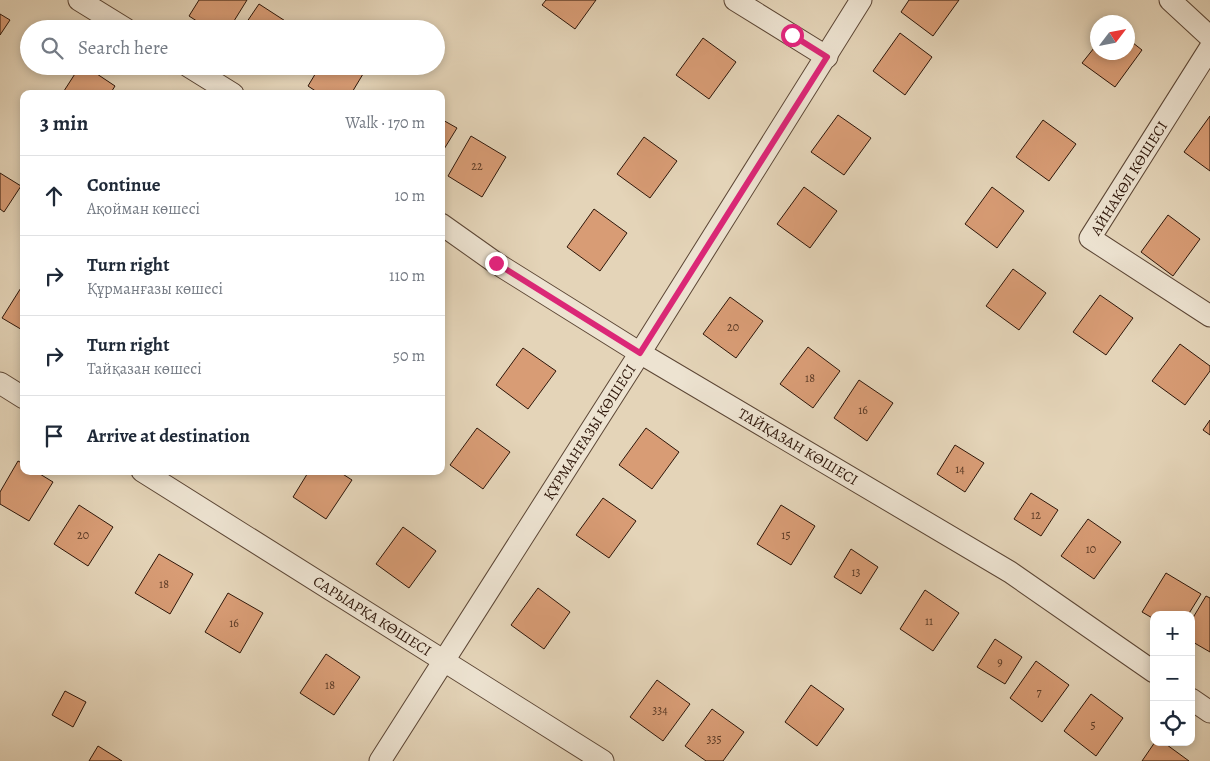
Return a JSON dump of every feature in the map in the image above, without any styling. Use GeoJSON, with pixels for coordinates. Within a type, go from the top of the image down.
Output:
{"type":"FeatureCollection","features":[{"type":"Feature","properties":{"kind":"street"},"geometry":{"type":"LineString","coordinates":[[79,0],[111,20]]}},
{"type":"Feature","properties":{"kind":"street"},"geometry":{"type":"LineString","coordinates":[[735,0],[827,57]]}},
{"type":"Feature","properties":{"kind":"street","name":"ҚҰРМАНҒАЗЫ КӨШЕСІ"},"geometry":{"type":"LineString","coordinates":[[380,761],[640,353],[861,0]]}},
{"type":"Feature","properties":{"kind":"street"},"geometry":{"type":"LineString","coordinates":[[1170,0],[1210,36]]}},
{"type":"Feature","properties":{"kind":"street","name":"АЙНАКӨЛ КӨШЕСІ"},"geometry":{"type":"LineString","coordinates":[[1210,48],[1090,238],[1210,316]]}},
{"type":"Feature","properties":{"kind":"street"},"geometry":{"type":"LineString","coordinates":[[202,75],[227,90]]}},
{"type":"Feature","properties":{"kind":"street","name":"ТАЙҚАЗАН КӨШЕСІ"},"geometry":{"type":"LineString","coordinates":[[445,227],[496,263],[640,353],[1010,572],[1150,669]]}},
{"type":"Feature","properties":{"kind":"street"},"geometry":{"type":"LineString","coordinates":[[0,383],[20,396]]}},
{"type":"Feature","properties":{"kind":"street","name":"САРЫАРҚА КӨШЕСІ"},"geometry":{"type":"LineString","coordinates":[[148,475],[603,761]]}},
{"type":"Feature","properties":{"kind":"street"},"geometry":{"type":"LineString","coordinates":[[1195,701],[1210,712]]}},
{"type":"Feature","properties":{"kind":"building"},"geometry":{"type":"Polygon","coordinates":[[[199,0],[247,0],[235,20],[195,20],[189,16],[199,0]]]}},
{"type":"Feature","properties":{"kind":"building"},"geometry":{"type":"Polygon","coordinates":[[[546,0],[596,0],[575,29],[542,5],[546,0]]]}},
{"type":"Feature","properties":{"kind":"building"},"geometry":{"type":"Polygon","coordinates":[[[909,0],[959,0],[933,36],[901,12],[909,0]]]}},
{"type":"Feature","properties":{"kind":"building"},"geometry":{"type":"Polygon","coordinates":[[[259,4],[284,20],[248,20],[259,4]]]}},
{"type":"Feature","properties":{"kind":"building"},"geometry":{"type":"Polygon","coordinates":[[[0,14],[10,20],[0,35],[0,14]]]}},
{"type":"Feature","properties":{"kind":"building"},"geometry":{"type":"Polygon","coordinates":[[[900,33],[932,57],[905,95],[873,71],[900,33]]]}},
{"type":"Feature","properties":{"kind":"building"},"geometry":{"type":"Polygon","coordinates":[[[703,38],[736,62],[709,99],[676,75],[703,38]]]}},
{"type":"Feature","properties":{"kind":"building"},"geometry":{"type":"Polygon","coordinates":[[[1135,44],[1142,50],[1135,60],[1135,44]]]}},
{"type":"Feature","properties":{"kind":"building"},"geometry":{"type":"Polygon","coordinates":[[[1090,53],[1090,60],[1135,60],[1115,87],[1082,63],[1090,53]]]}},
{"type":"Feature","properties":{"kind":"building"},"geometry":{"type":"Polygon","coordinates":[[[74,75],[98,75],[115,86],[112,90],[65,90],[74,75]]]}},
{"type":"Feature","properties":{"kind":"building"},"geometry":{"type":"Polygon","coordinates":[[[315,75],[362,75],[353,90],[314,90],[308,86],[315,75]]]}},
{"type":"Feature","properties":{"kind":"building"},"geometry":{"type":"Polygon","coordinates":[[[838,115],[871,138],[844,175],[811,152],[838,115]]]}},
{"type":"Feature","properties":{"kind":"building"},"geometry":{"type":"Polygon","coordinates":[[[1210,116],[1210,171],[1184,152],[1210,116]]]}},
{"type":"Feature","properties":{"kind":"building"},"geometry":{"type":"Polygon","coordinates":[[[1043,120],[1076,144],[1049,181],[1016,157],[1043,120]]]}},
{"type":"Feature","properties":{"kind":"building"},"geometry":{"type":"Polygon","coordinates":[[[445,121],[457,128],[445,148],[445,121]]]}},
{"type":"Feature","properties":{"kind":"building"},"geometry":{"type":"Polygon","coordinates":[[[471,136],[506,157],[482,197],[448,176],[471,136]]]}},
{"type":"Feature","properties":{"kind":"building"},"geometry":{"type":"Polygon","coordinates":[[[644,137],[677,161],[650,198],[617,174],[644,137]]]}},
{"type":"Feature","properties":{"kind":"building"},"geometry":{"type":"Polygon","coordinates":[[[0,173],[20,185],[20,188],[4,212],[0,209],[0,173]]]}},
{"type":"Feature","properties":{"kind":"building"},"geometry":{"type":"Polygon","coordinates":[[[804,187],[837,211],[810,248],[777,224],[804,187]]]}},
{"type":"Feature","properties":{"kind":"building"},"geometry":{"type":"Polygon","coordinates":[[[992,187],[1024,211],[997,248],[965,224],[992,187]]]}},
{"type":"Feature","properties":{"kind":"building"},"geometry":{"type":"Polygon","coordinates":[[[594,209],[627,233],[600,271],[567,247],[594,209]]]}},
{"type":"Feature","properties":{"kind":"building"},"geometry":{"type":"Polygon","coordinates":[[[1168,215],[1200,239],[1173,276],[1141,252],[1168,215]]]}},
{"type":"Feature","properties":{"kind":"building"},"geometry":{"type":"Polygon","coordinates":[[[1013,269],[1046,293],[1019,330],[986,306],[1013,269]]]}},
{"type":"Feature","properties":{"kind":"building"},"geometry":{"type":"Polygon","coordinates":[[[20,289],[20,329],[2,318],[20,289]]]}},
{"type":"Feature","properties":{"kind":"building"},"geometry":{"type":"Polygon","coordinates":[[[1100,295],[1133,318],[1106,355],[1073,332],[1100,295]]]}},
{"type":"Feature","properties":{"kind":"building"},"geometry":{"type":"Polygon","coordinates":[[[730,297],[763,321],[736,358],[703,334],[730,297]]]}},
{"type":"Feature","properties":{"kind":"building"},"geometry":{"type":"Polygon","coordinates":[[[1180,344],[1210,366],[1210,371],[1185,405],[1152,381],[1180,344]]]}},
{"type":"Feature","properties":{"kind":"building"},"geometry":{"type":"Polygon","coordinates":[[[808,347],[840,371],[813,408],[780,384],[808,347]]]}},
{"type":"Feature","properties":{"kind":"building"},"geometry":{"type":"Polygon","coordinates":[[[523,348],[556,371],[528,409],[496,385],[523,348]]]}},
{"type":"Feature","properties":{"kind":"building"},"geometry":{"type":"Polygon","coordinates":[[[859,380],[893,403],[867,441],[834,418],[859,380]]]}},
{"type":"Feature","properties":{"kind":"building"},"geometry":{"type":"Polygon","coordinates":[[[1210,420],[1210,435],[1203,430],[1210,420]]]}},
{"type":"Feature","properties":{"kind":"building"},"geometry":{"type":"Polygon","coordinates":[[[477,428],[510,452],[483,489],[450,465],[477,428]]]}},
{"type":"Feature","properties":{"kind":"building"},"geometry":{"type":"Polygon","coordinates":[[[646,428],[679,452],[652,489],[619,465],[646,428]]]}},
{"type":"Feature","properties":{"kind":"building"},"geometry":{"type":"Polygon","coordinates":[[[955,445],[984,463],[965,492],[937,474],[955,445]]]}},
{"type":"Feature","properties":{"kind":"building"},"geometry":{"type":"Polygon","coordinates":[[[18,461],[20,462],[20,475],[42,475],[53,482],[29,521],[0,504],[0,492],[18,461]]]}},
{"type":"Feature","properties":{"kind":"building"},"geometry":{"type":"Polygon","coordinates":[[[307,475],[344,475],[352,480],[326,519],[293,497],[307,475]]]}},
{"type":"Feature","properties":{"kind":"building"},"geometry":{"type":"Polygon","coordinates":[[[1031,493],[1058,510],[1041,536],[1014,519],[1031,493]]]}},
{"type":"Feature","properties":{"kind":"building"},"geometry":{"type":"Polygon","coordinates":[[[603,498],[636,521],[609,558],[576,535],[603,498]]]}},
{"type":"Feature","properties":{"kind":"building"},"geometry":{"type":"Polygon","coordinates":[[[79,505],[113,527],[88,566],[54,544],[79,505]]]}},
{"type":"Feature","properties":{"kind":"building"},"geometry":{"type":"Polygon","coordinates":[[[781,505],[815,526],[791,565],[757,544],[781,505]]]}},
{"type":"Feature","properties":{"kind":"building"},"geometry":{"type":"Polygon","coordinates":[[[1088,519],[1121,542],[1094,579],[1061,556],[1088,519]]]}},
{"type":"Feature","properties":{"kind":"building"},"geometry":{"type":"Polygon","coordinates":[[[403,527],[436,551],[409,588],[376,564],[403,527]]]}},
{"type":"Feature","properties":{"kind":"building"},"geometry":{"type":"Polygon","coordinates":[[[851,549],[878,567],[861,594],[834,577],[851,549]]]}},
{"type":"Feature","properties":{"kind":"building"},"geometry":{"type":"Polygon","coordinates":[[[159,554],[193,574],[170,614],[135,593],[159,554]]]}},
{"type":"Feature","properties":{"kind":"building"},"geometry":{"type":"Polygon","coordinates":[[[1166,573],[1201,594],[1190,611],[1150,611],[1150,617],[1142,612],[1166,573]]]}},
{"type":"Feature","properties":{"kind":"building"},"geometry":{"type":"Polygon","coordinates":[[[538,588],[570,612],[544,649],[511,625],[538,588]]]}},
{"type":"Feature","properties":{"kind":"building"},"geometry":{"type":"Polygon","coordinates":[[[925,590],[959,613],[933,651],[900,629],[925,590]]]}},
{"type":"Feature","properties":{"kind":"building"},"geometry":{"type":"Polygon","coordinates":[[[228,593],[263,613],[240,653],[205,632],[228,593]]]}},
{"type":"Feature","properties":{"kind":"building"},"geometry":{"type":"Polygon","coordinates":[[[1206,596],[1210,598],[1210,652],[1195,643],[1195,614],[1206,596]]]}},
{"type":"Feature","properties":{"kind":"building"},"geometry":{"type":"Polygon","coordinates":[[[995,639],[1022,657],[1005,684],[977,667],[995,639]]]}},
{"type":"Feature","properties":{"kind":"building"},"geometry":{"type":"Polygon","coordinates":[[[326,654],[360,677],[334,715],[300,693],[326,654]]]}},
{"type":"Feature","properties":{"kind":"building"},"geometry":{"type":"Polygon","coordinates":[[[1036,661],[1069,685],[1042,722],[1010,698],[1036,661]]]}},
{"type":"Feature","properties":{"kind":"building"},"geometry":{"type":"Polygon","coordinates":[[[657,680],[690,704],[663,741],[630,717],[657,680]]]}},
{"type":"Feature","properties":{"kind":"building"},"geometry":{"type":"Polygon","coordinates":[[[811,685],[844,709],[817,746],[785,722],[811,685]]]}},
{"type":"Feature","properties":{"kind":"building"},"geometry":{"type":"Polygon","coordinates":[[[65,691],[86,702],[73,727],[52,715],[65,691]]]}},
{"type":"Feature","properties":{"kind":"building"},"geometry":{"type":"Polygon","coordinates":[[[1091,694],[1123,718],[1096,756],[1064,731],[1091,694]]]}},
{"type":"Feature","properties":{"kind":"building"},"geometry":{"type":"Polygon","coordinates":[[[712,709],[744,732],[723,761],[706,761],[685,746],[712,709]]]}},
{"type":"Feature","properties":{"kind":"building"},"geometry":{"type":"Polygon","coordinates":[[[98,746],[122,761],[89,761],[98,746]]]}},
{"type":"Feature","properties":{"kind":"building"},"geometry":{"type":"Polygon","coordinates":[[[1152,746],[1168,746],[1189,761],[1142,761],[1152,746]]]}},
{"type":"Feature","properties":{"kind":"route"},"geometry":{"type":"LineString","coordinates":[[496,263],[640,353],[827,57],[792,35]]}}]}
